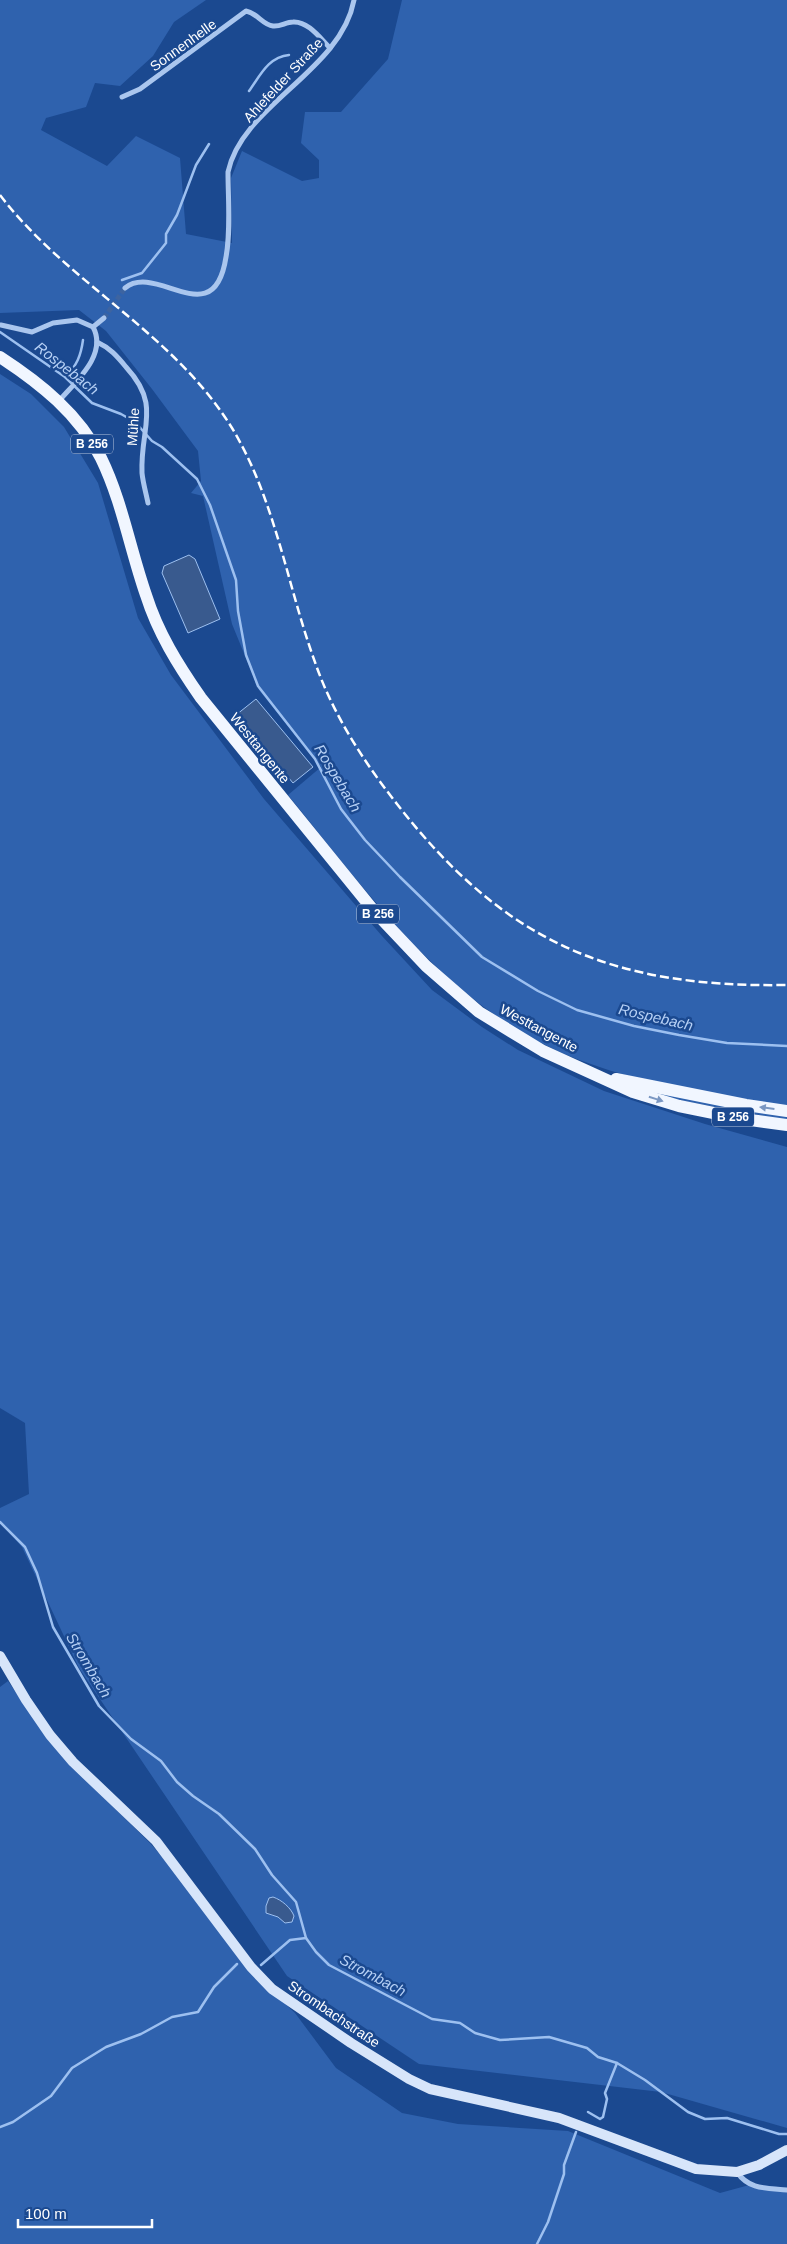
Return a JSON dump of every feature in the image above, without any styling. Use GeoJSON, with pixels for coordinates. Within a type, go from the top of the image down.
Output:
{"type":"FeatureCollection","features":[{"type":"Feature","properties":{"kind":"main road","name":"Westtangente"},"geometry":{"type":"LineString","coordinates":[[0,357],[30,377],[58,402],[85,432],[100,457],[120,505],[146,596],[163,638],[177,664],[201,698],[374,911],[426,966],[478,1012],[543,1050],[633,1092],[679,1106],[743,1119],[787,1125]]}},
{"type":"Feature","properties":{"kind":"main road","name":"Westtangente"},"geometry":{"type":"LineString","coordinates":[[601,1076],[746,1105],[787,1111]]}},
{"type":"Feature","properties":{"kind":"main road","name":"Strombachstraße"},"geometry":{"type":"LineString","coordinates":[[0,1656],[26,1700],[73,1762],[156,1841],[251,1967],[272,1989],[296,2007],[409,2079],[430,2089],[559,2118],[696,2169],[737,2172],[759,2165],[787,2150]]}},
{"type":"Feature","properties":{"kind":"street","name":"Ahlefelder Straße"},"geometry":{"type":"LineString","coordinates":[[125,288],[130,284],[147,281],[188,294],[202,294],[213,288],[220,278],[226,258],[230,158],[265,113],[330,48],[342,29],[354,0]]}},
{"type":"Feature","properties":{"kind":"street","name":"Sonnenhelle"},"geometry":{"type":"LineString","coordinates":[[122,97],[140,89],[246,11],[253,13],[266,23],[274,26],[292,22],[303,23],[330,48]]}},
{"type":"Feature","properties":{"kind":"street"},"geometry":{"type":"LineString","coordinates":[[92,327],[104,318]]}},
{"type":"Feature","properties":{"kind":"street"},"geometry":{"type":"LineString","coordinates":[[1,325],[32,332],[53,323],[77,320],[92,327],[97,342],[93,357],[82,376],[58,402]]}},
{"type":"Feature","properties":{"kind":"street","name":"Mühle"},"geometry":{"type":"LineString","coordinates":[[97,342],[109,348],[144,390],[148,415],[143,441],[142,474],[148,503]]}},
{"type":"Feature","properties":{"kind":"street"},"geometry":{"type":"LineString","coordinates":[[737,2172],[743,2181],[756,2187],[787,2190]]}},
{"type":"Feature","properties":{"kind":"shaded area"},"geometry":{"type":"Polygon","coordinates":[[[0,0],[206,0],[174,22],[153,56],[120,86],[95,83],[86,107],[46,118],[41,130],[107,166],[136,136],[180,158],[186,234],[232,243],[231,178],[242,151],[302,181],[319,178],[319,160],[301,143],[305,112],[341,112],[388,59],[402,0],[787,0],[787,1106],[686,1089],[636,1078],[588,1063],[540,1043],[497,1016],[457,985],[420,951],[352,874],[288,795],[321,767],[259,690],[232,624],[203,496],[191,493],[201,481],[198,451],[106,331],[79,310],[0,313],[0,0]]]}},
{"type":"Feature","properties":{"kind":"shaded area"},"geometry":{"type":"Polygon","coordinates":[[[0,374],[31,394],[64,427],[98,483],[138,618],[171,675],[264,799],[382,936],[432,990],[482,1027],[518,1050],[604,1091],[705,1124],[787,1147],[787,2128],[661,2092],[419,2064],[287,1976],[79,1668],[22,1547],[0,1522],[0,1508],[29,1494],[25,1423],[0,1408],[0,374]]]}},
{"type":"Feature","properties":{"kind":"shaded area"},"geometry":{"type":"Polygon","coordinates":[[[189,555],[195,559],[220,619],[188,633],[162,573],[164,566],[189,555]]]}},
{"type":"Feature","properties":{"kind":"shaded area"},"geometry":{"type":"Polygon","coordinates":[[[256,699],[313,767],[293,783],[236,715],[256,699]]]}},
{"type":"Feature","properties":{"kind":"shaded area"},"geometry":{"type":"Polygon","coordinates":[[[629,1084],[787,1116],[787,1120],[677,1100],[629,1084]]]}},
{"type":"Feature","properties":{"kind":"shaded area"},"geometry":{"type":"Polygon","coordinates":[[[8,1681],[47,1738],[150,1843],[183,1881],[247,1968],[295,2013],[336,2068],[402,2113],[458,2124],[568,2131],[720,2193],[753,2184],[787,2188],[787,2244],[0,2244],[0,1687],[8,1681]]]}},
{"type":"Feature","properties":{"kind":"shaded area"},"geometry":{"type":"Polygon","coordinates":[[[273,1897],[283,1902],[291,1910],[294,1916],[292,1922],[285,1923],[278,1917],[266,1913],[269,1898],[273,1897]]]}},
{"type":"Feature","properties":{"kind":"waterway"},"geometry":{"type":"LineString","coordinates":[[249,91],[270,63],[275,59],[289,55]]}},
{"type":"Feature","properties":{"kind":"waterway"},"geometry":{"type":"LineString","coordinates":[[122,280],[142,273],[166,243],[166,234],[177,215],[196,165],[209,144]]}},
{"type":"Feature","properties":{"kind":"waterway","name":"Rospebach"},"geometry":{"type":"LineString","coordinates":[[0,332],[65,377],[92,403],[121,414],[135,422],[152,441],[162,447],[197,479],[210,505],[236,580],[238,611],[246,655],[258,686],[315,759],[341,809],[365,840],[482,957],[538,991],[577,1010],[634,1026],[679,1035],[727,1043],[787,1046]]}},
{"type":"Feature","properties":{"kind":"waterway"},"geometry":{"type":"LineString","coordinates":[[65,377],[78,360],[83,340]]}},
{"type":"Feature","properties":{"kind":"waterway","name":"Strombach"},"geometry":{"type":"LineString","coordinates":[[0,1522],[25,1547],[37,1573],[53,1627],[99,1706],[131,1739],[161,1761],[177,1782],[219,1814],[255,1849],[272,1875],[296,1902],[306,1938],[329,1965],[432,2019],[460,2023],[475,2033],[500,2040],[549,2037],[587,2048],[598,2057],[617,2063],[645,2080],[688,2112],[705,2119],[727,2118],[779,2134],[787,2134]]}},
{"type":"Feature","properties":{"kind":"waterway"},"geometry":{"type":"LineString","coordinates":[[261,1965],[290,1940],[306,1938]]}},
{"type":"Feature","properties":{"kind":"waterway"},"geometry":{"type":"LineString","coordinates":[[0,2127],[13,2122],[51,2096],[72,2068],[106,2047],[141,2034],[172,2017],[198,2012],[214,1987],[237,1964]]}},
{"type":"Feature","properties":{"kind":"waterway"},"geometry":{"type":"LineString","coordinates":[[588,2112],[600,2119],[603,2117],[607,2099],[605,2093],[617,2063]]}},
{"type":"Feature","properties":{"kind":"waterway"},"geometry":{"type":"LineString","coordinates":[[537,2244],[548,2222],[564,2174],[564,2165],[576,2132]]}},
{"type":"Feature","properties":{"kind":"tunnel"},"geometry":{"type":"LineString","coordinates":[[104,318],[125,288]]}},
{"type":"Feature","properties":{"kind":"railway"},"geometry":{"type":"LineString","coordinates":[[0,195],[56,255],[180,363],[208,394],[232,428],[260,485],[323,684],[351,738],[373,772],[397,804],[438,852],[479,891],[522,923],[567,948],[616,966],[668,978],[725,984],[787,985]]}}]}
